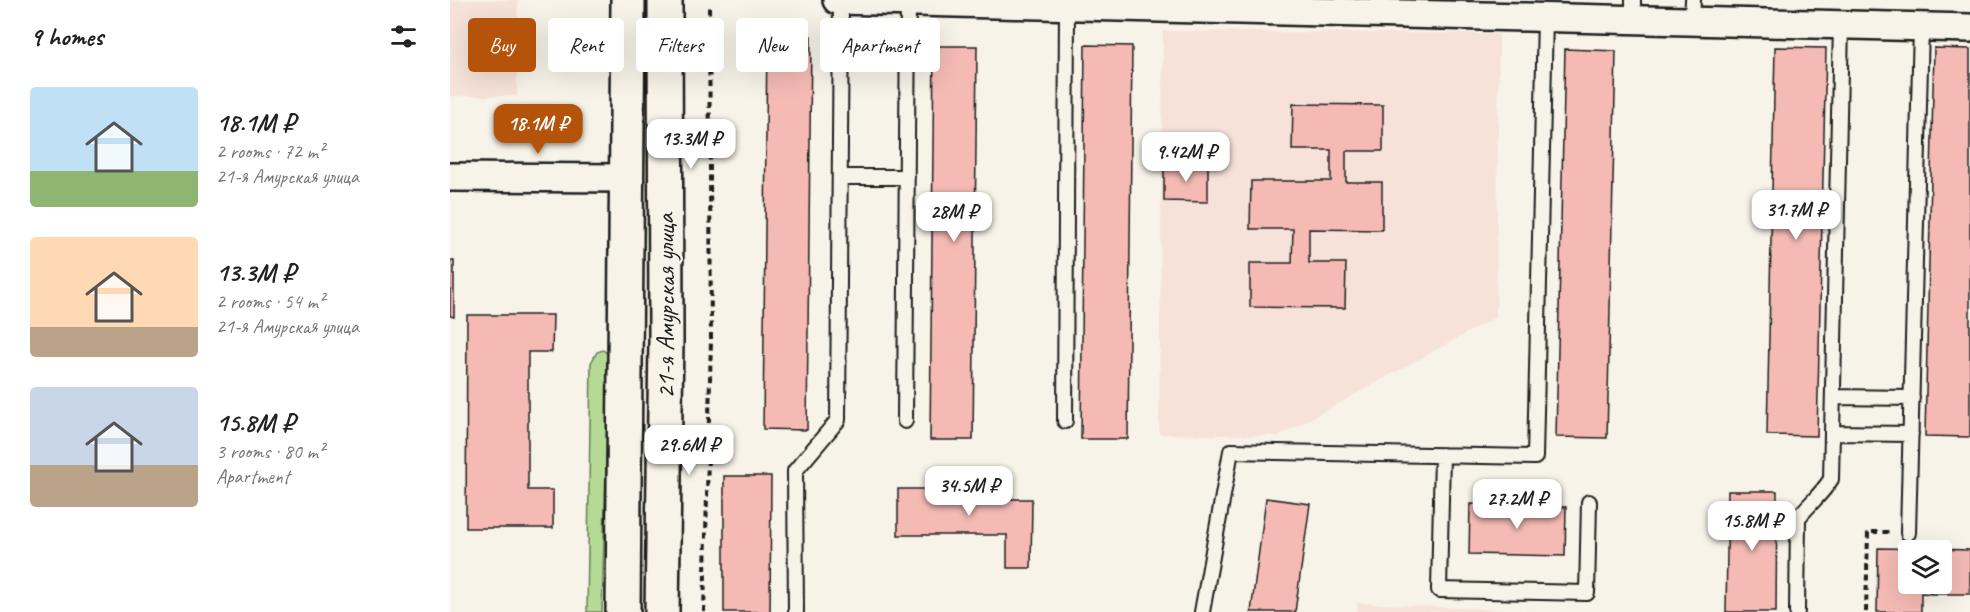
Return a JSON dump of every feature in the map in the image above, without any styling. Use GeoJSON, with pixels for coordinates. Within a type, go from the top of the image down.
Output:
{"type":"FeatureCollection","features":[{"type":"Feature","properties":{"kind":"main road","name":"21-я Амурская улица"},"geometry":{"type":"LineString","coordinates":[[623,612],[628,0]]}},
{"type":"Feature","properties":{"kind":"main road","name":"21-я Амурская улица"},"geometry":{"type":"LineString","coordinates":[[662,612],[666,340],[665,0]]}},
{"type":"Feature","properties":{"kind":"street"},"geometry":{"type":"LineString","coordinates":[[839,0],[1067,6],[1165,4],[1427,7],[1545,18],[1633,10],[1693,11],[1841,25],[1970,28]]}},
{"type":"Feature","properties":{"kind":"street"},"geometry":{"type":"LineString","coordinates":[[450,177],[626,178]]}},
{"type":"Feature","properties":{"kind":"lane"},"geometry":{"type":"LineString","coordinates":[[796,612],[795,471],[838,420],[839,0]]}},
{"type":"Feature","properties":{"kind":"lane"},"geometry":{"type":"LineString","coordinates":[[906,421],[908,2]]}},
{"type":"Feature","properties":{"kind":"lane"},"geometry":{"type":"LineString","coordinates":[[1065,422],[1067,6]]}},
{"type":"Feature","properties":{"kind":"lane"},"geometry":{"type":"LineString","coordinates":[[1202,612],[1231,451],[1535,457],[1545,18]]}},
{"type":"Feature","properties":{"kind":"lane"},"geometry":{"type":"LineString","coordinates":[[1797,612],[1798,518],[1806,507],[1822,494],[1831,479],[1841,25]]}},
{"type":"Feature","properties":{"kind":"lane"},"geometry":{"type":"LineString","coordinates":[[1908,533],[1921,27]]}},
{"type":"Feature","properties":{"kind":"lane"},"geometry":{"type":"LineString","coordinates":[[840,177],[907,177]]}},
{"type":"Feature","properties":{"kind":"lane"},"geometry":{"type":"LineString","coordinates":[[1833,397],[1912,398]]}},
{"type":"Feature","properties":{"kind":"lane"},"geometry":{"type":"LineString","coordinates":[[1832,433],[1911,434]]}},
{"type":"Feature","properties":{"kind":"lane"},"geometry":{"type":"LineString","coordinates":[[1442,455],[1439,590],[1587,593],[1589,502]]}},
{"type":"Feature","properties":{"kind":"path"},"geometry":{"type":"LineString","coordinates":[[705,612],[711,340],[709,5]]}},
{"type":"Feature","properties":{"kind":"path"},"geometry":{"type":"LineString","coordinates":[[1866,612],[1868,532],[1908,533]]}},
{"type":"Feature","properties":{"kind":"shaded area"},"geometry":{"type":"Polygon","coordinates":[[[450,0],[518,0],[518,18],[468,18],[468,72],[517,72],[517,96],[450,96],[450,0]]]}},
{"type":"Feature","properties":{"kind":"shaded area"},"geometry":{"type":"Polygon","coordinates":[[[1163,31],[1499,34],[1496,317],[1279,436],[1159,434],[1163,31]]]}},
{"type":"Feature","properties":{"kind":"shaded area"},"geometry":{"type":"Polygon","coordinates":[[[1357,603],[1541,612],[1357,612],[1357,603]]]}},
{"type":"Feature","properties":{"kind":"green space"},"geometry":{"type":"Polygon","coordinates":[[[603,350],[609,355],[602,612],[587,612],[591,363],[597,352],[603,350]]]}},
{"type":"Feature","properties":{"kind":"building"},"geometry":{"type":"Polygon","coordinates":[[[808,36],[811,36],[807,430],[763,429],[767,72],[808,72],[808,36]]]}},
{"type":"Feature","properties":{"kind":"building"},"geometry":{"type":"Polygon","coordinates":[[[1085,45],[1132,46],[1128,439],[1081,439],[1085,45]]]}},
{"type":"Feature","properties":{"kind":"building"},"geometry":{"type":"Polygon","coordinates":[[[940,46],[977,46],[973,440],[930,440],[934,72],[940,72],[940,46]]]}},
{"type":"Feature","properties":{"kind":"building"},"geometry":{"type":"Polygon","coordinates":[[[1775,47],[1826,48],[1817,436],[1767,435],[1775,47]]]}},
{"type":"Feature","properties":{"kind":"building"},"geometry":{"type":"Polygon","coordinates":[[[1934,48],[1970,49],[1970,437],[1925,436],[1934,48]]]}},
{"type":"Feature","properties":{"kind":"building"},"geometry":{"type":"Polygon","coordinates":[[[1565,49],[1616,51],[1607,438],[1556,437],[1565,49]]]}},
{"type":"Feature","properties":{"kind":"building"},"geometry":{"type":"Polygon","coordinates":[[[1293,104],[1383,105],[1383,151],[1346,151],[1346,182],[1382,182],[1382,230],[1309,229],[1309,263],[1346,263],[1345,308],[1250,307],[1250,263],[1292,263],[1293,229],[1250,229],[1251,181],[1331,181],[1331,150],[1292,150],[1293,104]]]}},
{"type":"Feature","properties":{"kind":"building"},"geometry":{"type":"Polygon","coordinates":[[[1164,165],[1208,165],[1208,202],[1164,201],[1164,165]]]}},
{"type":"Feature","properties":{"kind":"building"},"geometry":{"type":"Polygon","coordinates":[[[450,261],[454,261],[454,317],[450,316],[450,261]]]}},
{"type":"Feature","properties":{"kind":"building"},"geometry":{"type":"Polygon","coordinates":[[[467,315],[553,315],[552,352],[528,352],[528,490],[553,490],[553,528],[466,528],[467,315]]]}},
{"type":"Feature","properties":{"kind":"building"},"geometry":{"type":"Polygon","coordinates":[[[724,476],[771,476],[770,612],[724,612],[724,476]]]}},
{"type":"Feature","properties":{"kind":"building"},"geometry":{"type":"Polygon","coordinates":[[[898,489],[1008,489],[1007,499],[1032,499],[1031,568],[1007,568],[1007,535],[898,535],[898,489]]]}},
{"type":"Feature","properties":{"kind":"building"},"geometry":{"type":"Polygon","coordinates":[[[1728,491],[1777,491],[1776,612],[1726,612],[1728,491]]]}},
{"type":"Feature","properties":{"kind":"building"},"geometry":{"type":"Polygon","coordinates":[[[1266,498],[1310,504],[1295,612],[1251,612],[1266,498]]]}},
{"type":"Feature","properties":{"kind":"building"},"geometry":{"type":"Polygon","coordinates":[[[1470,504],[1566,507],[1565,556],[1469,554],[1470,504]]]}},
{"type":"Feature","properties":{"kind":"building"},"geometry":{"type":"Polygon","coordinates":[[[1878,548],[1898,548],[1898,594],[1921,594],[1921,612],[1877,612],[1878,548]]]}},
{"type":"Feature","properties":{"kind":"building"},"geometry":{"type":"Polygon","coordinates":[[[1952,550],[1970,550],[1970,594],[1952,594],[1952,550]]]}}]}
